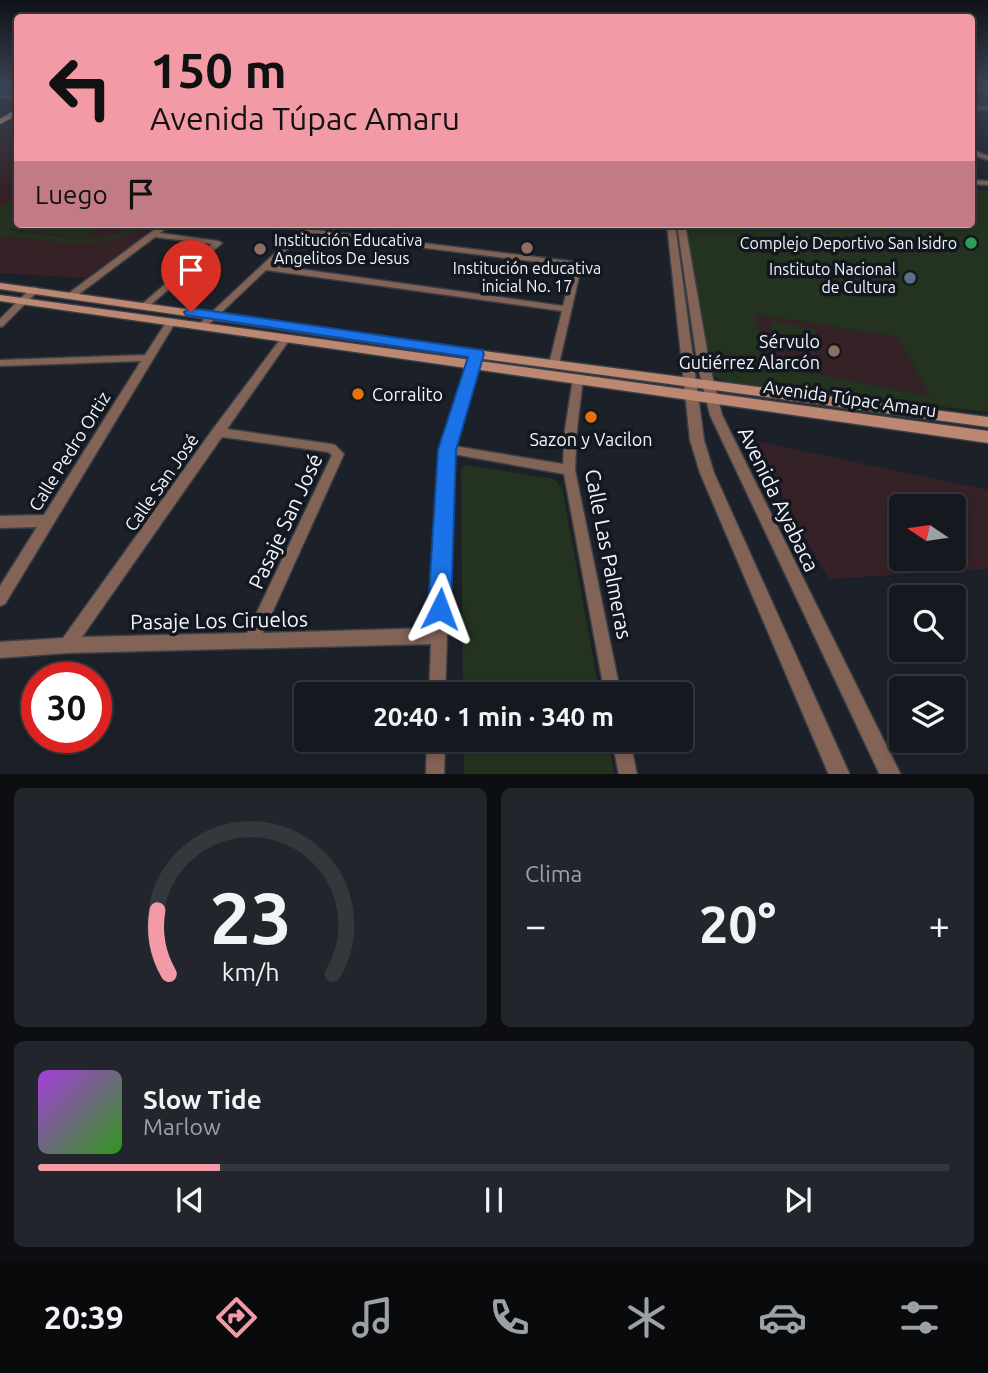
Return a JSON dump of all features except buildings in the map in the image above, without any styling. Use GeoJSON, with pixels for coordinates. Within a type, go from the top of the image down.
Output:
{"type":"FeatureCollection","features":[{"type":"Feature","properties":{"kind":"main road","name":"Avenida Túpac Amaru"},"geometry":{"type":"LineString","coordinates":[[0,286],[213,315],[578,379],[988,422]]}},
{"type":"Feature","properties":{"kind":"main road","name":"Avenida Túpac Amaru"},"geometry":{"type":"LineString","coordinates":[[0,298],[285,339],[474,359],[554,364],[691,389]]}},
{"type":"Feature","properties":{"kind":"main road","name":"Avenida Túpac Amaru"},"geometry":{"type":"LineString","coordinates":[[709,391],[981,436]]}},
{"type":"Feature","properties":{"kind":"main road"},"geometry":{"type":"LineString","coordinates":[[964,419],[981,436]]}},
{"type":"Feature","properties":{"kind":"street"},"geometry":{"type":"LineString","coordinates":[[72,295],[161,228]]}},
{"type":"Feature","properties":{"kind":"street"},"geometry":{"type":"LineString","coordinates":[[201,327],[305,228]]}},
{"type":"Feature","properties":{"kind":"street"},"geometry":{"type":"LineString","coordinates":[[313,228],[576,266],[554,364]]}},
{"type":"Feature","properties":{"kind":"street"},"geometry":{"type":"LineString","coordinates":[[671,228],[697,440],[707,473],[840,774]]}},
{"type":"Feature","properties":{"kind":"street","name":"Avenida Ayabaca"},"geometry":{"type":"LineString","coordinates":[[682,228],[709,391],[725,437],[891,774]]}},
{"type":"Feature","properties":{"kind":"street"},"geometry":{"type":"LineString","coordinates":[[145,305],[218,245],[217,242],[153,234]]}},
{"type":"Feature","properties":{"kind":"street"},"geometry":{"type":"LineString","coordinates":[[265,267],[566,309]]}},
{"type":"Feature","properties":{"kind":"street"},"geometry":{"type":"LineString","coordinates":[[0,324],[34,290]]}},
{"type":"Feature","properties":{"kind":"street","name":"Calle Pedro Ortiz"},"geometry":{"type":"LineString","coordinates":[[0,599],[170,323]]}},
{"type":"Feature","properties":{"kind":"street","name":"Calle San José"},"geometry":{"type":"LineString","coordinates":[[67,645],[285,339]]}},
{"type":"Feature","properties":{"kind":"street"},"geometry":{"type":"LineString","coordinates":[[0,363],[147,358]]}},
{"type":"Feature","properties":{"kind":"street"},"geometry":{"type":"LineString","coordinates":[[437,682],[447,450],[474,359]]}},
{"type":"Feature","properties":{"kind":"street","name":"Calle Las Palmeras"},"geometry":{"type":"LineString","coordinates":[[578,379],[570,429],[569,470],[610,682]]}},
{"type":"Feature","properties":{"kind":"street","name":"Pasaje San José"},"geometry":{"type":"LineString","coordinates":[[217,432],[331,448],[338,454],[251,641]]}},
{"type":"Feature","properties":{"kind":"street"},"geometry":{"type":"LineString","coordinates":[[447,450],[569,470]]}},
{"type":"Feature","properties":{"kind":"street"},"geometry":{"type":"LineString","coordinates":[[0,522],[47,521]]}},
{"type":"Feature","properties":{"kind":"street","name":"Pasaje Los Ciruelos"},"geometry":{"type":"LineString","coordinates":[[0,650],[67,645],[438,636]]}},
{"type":"Feature","properties":{"kind":"street"},"geometry":{"type":"LineString","coordinates":[[435,774],[436,752]]}},
{"type":"Feature","properties":{"kind":"street"},"geometry":{"type":"LineString","coordinates":[[623,752],[628,774]]}},
{"type":"Feature","properties":{"kind":"shaded area"},"geometry":{"type":"Polygon","coordinates":[[[14,122],[14,228],[154,228],[86,278],[0,273],[0,127],[14,122]]]}},
{"type":"Feature","properties":{"kind":"shaded area","name":"Sérvulo Gutiérrez Alarcón"},"geometry":{"type":"Polygon","coordinates":[[[754,314],[898,337],[930,396],[766,365],[754,314]]]}},
{"type":"Feature","properties":{"kind":"shaded area"},"geometry":{"type":"Polygon","coordinates":[[[750,440],[988,490],[988,569],[966,570],[966,494],[889,494],[889,571],[956,571],[829,579],[750,440]]]}},
{"type":"Feature","properties":{"kind":"green space"},"geometry":{"type":"Polygon","coordinates":[[[975,189],[988,190],[988,412],[727,383],[711,374],[687,228],[975,228],[975,189]],[[755,314],[767,365],[930,396],[898,337],[755,314]]]}},
{"type":"Feature","properties":{"kind":"green space"},"geometry":{"type":"Polygon","coordinates":[[[14,200],[14,228],[98,228],[83,238],[0,227],[0,207],[14,200]]]}},
{"type":"Feature","properties":{"kind":"green space"},"geometry":{"type":"Polygon","coordinates":[[[0,228],[71,238],[123,232],[131,228],[141,228],[114,239],[76,243],[0,235],[0,228]]]}},
{"type":"Feature","properties":{"kind":"green space"},"geometry":{"type":"Polygon","coordinates":[[[771,321],[815,330],[816,345],[770,335],[771,321]]]}},
{"type":"Feature","properties":{"kind":"green space"},"geometry":{"type":"Polygon","coordinates":[[[466,465],[554,479],[562,488],[598,682],[463,682],[461,469],[466,465]]]}},
{"type":"Feature","properties":{"kind":"green space"},"geometry":{"type":"Polygon","coordinates":[[[463,752],[610,752],[614,774],[464,774],[463,752]]]}},
{"type":"Feature","properties":{"kind":"place","name":"Complejo Deportivo San Isidro"},"geometry":{"type":"Point","coordinates":[971,243]}},
{"type":"Feature","properties":{"kind":"place","name":"Institución educativa inicial No. 17"},"geometry":{"type":"Point","coordinates":[527,248]}},
{"type":"Feature","properties":{"kind":"place","name":"Institución Educativa Angelitos De Jesus"},"geometry":{"type":"Point","coordinates":[260,249]}},
{"type":"Feature","properties":{"kind":"place","name":"Instituto Nacional de Cultura"},"geometry":{"type":"Point","coordinates":[910,278]}},
{"type":"Feature","properties":{"kind":"place","name":"Sérvulo Gutiérrez Alarcón"},"geometry":{"type":"Point","coordinates":[834,351]}},
{"type":"Feature","properties":{"kind":"place","name":"Corralito"},"geometry":{"type":"Point","coordinates":[358,394]}},
{"type":"Feature","properties":{"kind":"place","name":"Sazon y Vacilon"},"geometry":{"type":"Point","coordinates":[591,417]}},
{"type":"Feature","properties":{"kind":"route"},"geometry":{"type":"LineString","coordinates":[[191,312],[476,354],[447,450],[440,609]]}}]}
